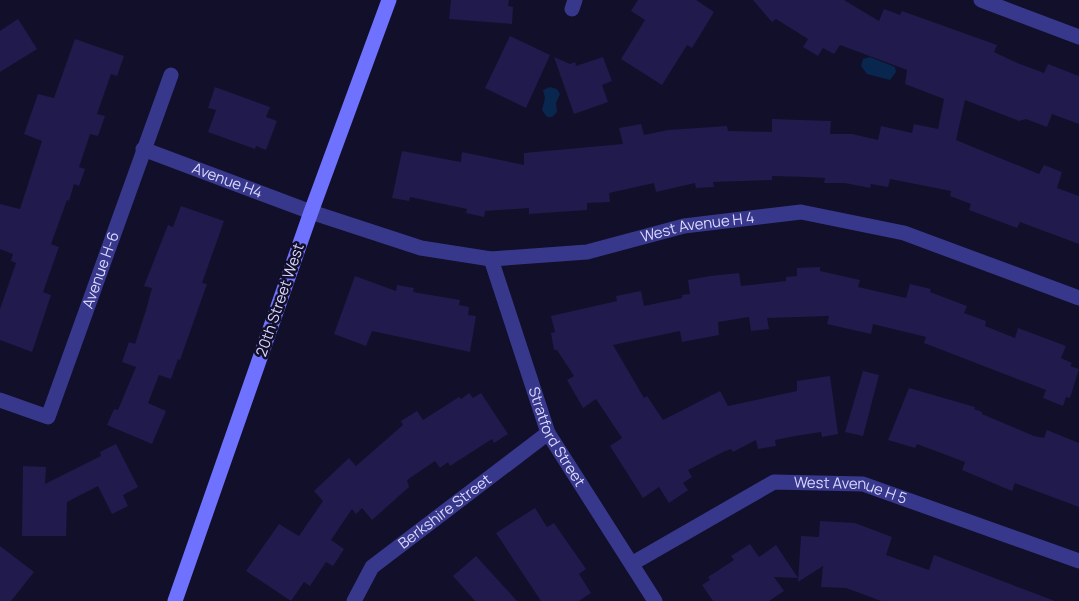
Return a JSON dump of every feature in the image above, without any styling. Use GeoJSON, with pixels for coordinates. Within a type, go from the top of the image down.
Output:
{"type":"FeatureCollection","features":[{"type":"Feature","properties":{"kind":"main road","name":"20th Street West"},"geometry":{"type":"LineString","coordinates":[[175,601],[311,212],[389,0]]}},
{"type":"Feature","properties":{"kind":"street"},"geometry":{"type":"LineString","coordinates":[[981,0],[1079,37]]}},
{"type":"Feature","properties":{"kind":"street","name":"Avenue H-6"},"geometry":{"type":"LineString","coordinates":[[0,400],[48,417],[142,149],[171,75]]}},
{"type":"Feature","properties":{"kind":"street","name":"Avenue H4"},"geometry":{"type":"LineString","coordinates":[[142,149],[311,212]]}},
{"type":"Feature","properties":{"kind":"street","name":"West Avenue H 4"},"geometry":{"type":"LineString","coordinates":[[311,212],[421,248],[491,259],[587,252],[684,226],[801,212],[904,233],[1079,298]]}},
{"type":"Feature","properties":{"kind":"street","name":"Stratford Street"},"geometry":{"type":"LineString","coordinates":[[491,259],[548,433],[633,563],[655,601]]}},
{"type":"Feature","properties":{"kind":"street","name":"Berkshire Street"},"geometry":{"type":"LineString","coordinates":[[354,601],[372,567],[548,433]]}},
{"type":"Feature","properties":{"kind":"street","name":"West Avenue H 5"},"geometry":{"type":"LineString","coordinates":[[633,563],[774,482],[863,484],[1079,561]]}},
{"type":"Feature","properties":{"kind":"water"},"geometry":{"type":"Polygon","coordinates":[[[870,57],[895,67],[896,72],[890,80],[867,74],[861,66],[863,59],[870,57]]]}},
{"type":"Feature","properties":{"kind":"water"},"geometry":{"type":"Polygon","coordinates":[[[550,87],[557,89],[560,94],[556,103],[557,112],[552,117],[547,117],[542,110],[545,98],[543,90],[550,87]]]}},
{"type":"Feature","properties":{"kind":"building"},"geometry":{"type":"Polygon","coordinates":[[[451,0],[509,0],[508,6],[513,7],[512,24],[449,19],[451,0]]]}},
{"type":"Feature","properties":{"kind":"building"},"geometry":{"type":"Polygon","coordinates":[[[638,0],[696,0],[714,12],[692,48],[687,45],[662,85],[621,59],[645,20],[631,11],[638,0]]]}},
{"type":"Feature","properties":{"kind":"building"},"geometry":{"type":"Polygon","coordinates":[[[753,0],[844,0],[879,21],[884,9],[900,15],[902,11],[997,45],[994,52],[1044,73],[1048,64],[1079,76],[1079,124],[1052,114],[1047,127],[1026,119],[1019,121],[965,100],[956,140],[1039,174],[1044,165],[1062,172],[1057,188],[1079,196],[1079,244],[1020,222],[1017,228],[969,210],[971,204],[950,196],[951,191],[890,179],[888,187],[871,184],[870,188],[845,183],[824,183],[825,178],[772,176],[772,180],[713,182],[714,187],[696,188],[695,183],[656,192],[654,183],[609,193],[610,202],[587,203],[587,210],[529,214],[529,208],[485,211],[484,217],[466,213],[467,209],[410,197],[409,201],[392,198],[402,151],[461,162],[462,152],[524,165],[524,153],[623,144],[619,128],[641,124],[644,135],[668,130],[727,126],[728,131],[772,132],[772,119],[831,121],[830,134],[852,134],[878,140],[881,126],[912,133],[914,124],[938,129],[944,99],[905,84],[907,70],[840,45],[834,54],[823,48],[818,56],[803,47],[808,39],[776,19],[772,22],[753,0]]]}},
{"type":"Feature","properties":{"kind":"building"},"geometry":{"type":"Polygon","coordinates":[[[18,19],[37,49],[0,72],[0,31],[18,19]]]}},
{"type":"Feature","properties":{"kind":"building"},"geometry":{"type":"Polygon","coordinates":[[[510,36],[550,55],[526,108],[485,88],[510,36]]]}},
{"type":"Feature","properties":{"kind":"building"},"geometry":{"type":"Polygon","coordinates":[[[75,39],[124,56],[117,76],[111,74],[97,114],[105,116],[98,136],[90,134],[79,167],[85,169],[79,186],[74,184],[51,244],[59,247],[43,292],[51,295],[32,352],[0,340],[0,309],[16,263],[11,261],[13,254],[0,249],[0,204],[20,209],[42,141],[24,134],[38,94],[54,98],[75,39]]]}},
{"type":"Feature","properties":{"kind":"building"},"geometry":{"type":"Polygon","coordinates":[[[554,57],[570,64],[575,62],[576,66],[603,57],[612,81],[602,85],[608,102],[574,114],[554,57]]]}},
{"type":"Feature","properties":{"kind":"building"},"geometry":{"type":"Polygon","coordinates":[[[215,87],[270,107],[266,117],[277,121],[266,150],[256,146],[255,149],[208,132],[216,110],[208,108],[215,87]]]}},
{"type":"Feature","properties":{"kind":"building"},"geometry":{"type":"Polygon","coordinates":[[[181,206],[224,221],[202,283],[207,284],[180,360],[178,359],[171,379],[159,375],[148,403],[166,411],[152,444],[107,425],[114,409],[118,410],[136,367],[122,362],[129,342],[135,344],[146,310],[152,288],[144,286],[168,225],[173,227],[181,206]]]}},
{"type":"Feature","properties":{"kind":"building"},"geometry":{"type":"Polygon","coordinates":[[[820,267],[820,271],[860,280],[858,287],[906,298],[910,284],[931,289],[930,292],[967,306],[964,313],[986,321],[985,326],[1015,338],[1018,328],[1066,346],[1061,358],[1072,363],[1070,366],[1079,369],[1070,398],[1066,397],[1063,406],[1043,398],[1046,390],[924,343],[926,337],[873,324],[871,334],[827,324],[829,316],[767,318],[769,329],[751,331],[749,317],[718,322],[719,335],[682,342],[680,331],[613,345],[644,398],[647,396],[663,420],[720,391],[728,406],[797,391],[797,381],[830,376],[838,434],[822,437],[821,432],[795,436],[775,440],[776,446],[758,449],[756,440],[733,452],[731,449],[723,452],[688,470],[692,477],[683,483],[688,490],[669,503],[659,487],[643,498],[610,446],[622,438],[596,399],[583,408],[567,380],[574,376],[557,350],[554,350],[551,333],[555,332],[551,316],[617,301],[616,296],[641,291],[644,306],[682,298],[682,295],[690,294],[688,280],[739,273],[741,286],[786,281],[786,277],[797,276],[797,268],[820,267]]]}},
{"type":"Feature","properties":{"kind":"building"},"geometry":{"type":"Polygon","coordinates":[[[355,276],[396,291],[397,285],[414,288],[413,292],[460,300],[459,305],[469,307],[468,315],[476,316],[470,352],[372,331],[366,346],[334,334],[355,276]]]}},
{"type":"Feature","properties":{"kind":"building"},"geometry":{"type":"Polygon","coordinates":[[[863,371],[879,375],[863,436],[845,432],[863,371]]]}},
{"type":"Feature","properties":{"kind":"building"},"geometry":{"type":"Polygon","coordinates":[[[909,388],[975,407],[974,409],[982,414],[1034,436],[1044,438],[1047,430],[1079,443],[1079,507],[1015,483],[1012,491],[962,470],[965,462],[917,444],[915,448],[888,440],[909,388]]]}},
{"type":"Feature","properties":{"kind":"building"},"geometry":{"type":"Polygon","coordinates":[[[469,393],[473,398],[481,393],[508,434],[494,443],[492,439],[450,466],[448,462],[440,468],[435,461],[407,480],[409,487],[372,520],[362,508],[356,514],[352,509],[331,540],[344,549],[333,566],[326,562],[310,586],[304,582],[291,601],[246,571],[279,524],[299,536],[323,501],[314,491],[349,458],[356,466],[403,425],[401,421],[417,411],[423,420],[469,393]]]}},
{"type":"Feature","properties":{"kind":"building"},"geometry":{"type":"Polygon","coordinates":[[[116,444],[138,487],[123,495],[128,506],[112,514],[98,486],[67,502],[66,536],[22,536],[23,466],[46,467],[45,484],[101,456],[100,452],[116,444]]]}},
{"type":"Feature","properties":{"kind":"building"},"geometry":{"type":"Polygon","coordinates":[[[535,508],[547,527],[554,523],[586,569],[579,574],[591,593],[579,601],[541,601],[496,533],[535,508]]]}},
{"type":"Feature","properties":{"kind":"building"},"geometry":{"type":"Polygon","coordinates":[[[820,521],[855,523],[892,537],[886,555],[929,570],[934,555],[1055,601],[881,601],[846,588],[821,587],[823,566],[798,582],[801,536],[819,537],[820,521]]]}},
{"type":"Feature","properties":{"kind":"building"},"geometry":{"type":"Polygon","coordinates":[[[750,544],[759,557],[776,545],[798,578],[774,577],[784,591],[769,601],[713,601],[702,585],[710,580],[708,577],[734,560],[731,556],[750,544]]]}},
{"type":"Feature","properties":{"kind":"building"},"geometry":{"type":"Polygon","coordinates":[[[0,546],[34,572],[11,601],[0,601],[0,546]]]}},
{"type":"Feature","properties":{"kind":"building"},"geometry":{"type":"Polygon","coordinates":[[[476,556],[517,601],[475,601],[453,576],[476,556]]]}}]}
